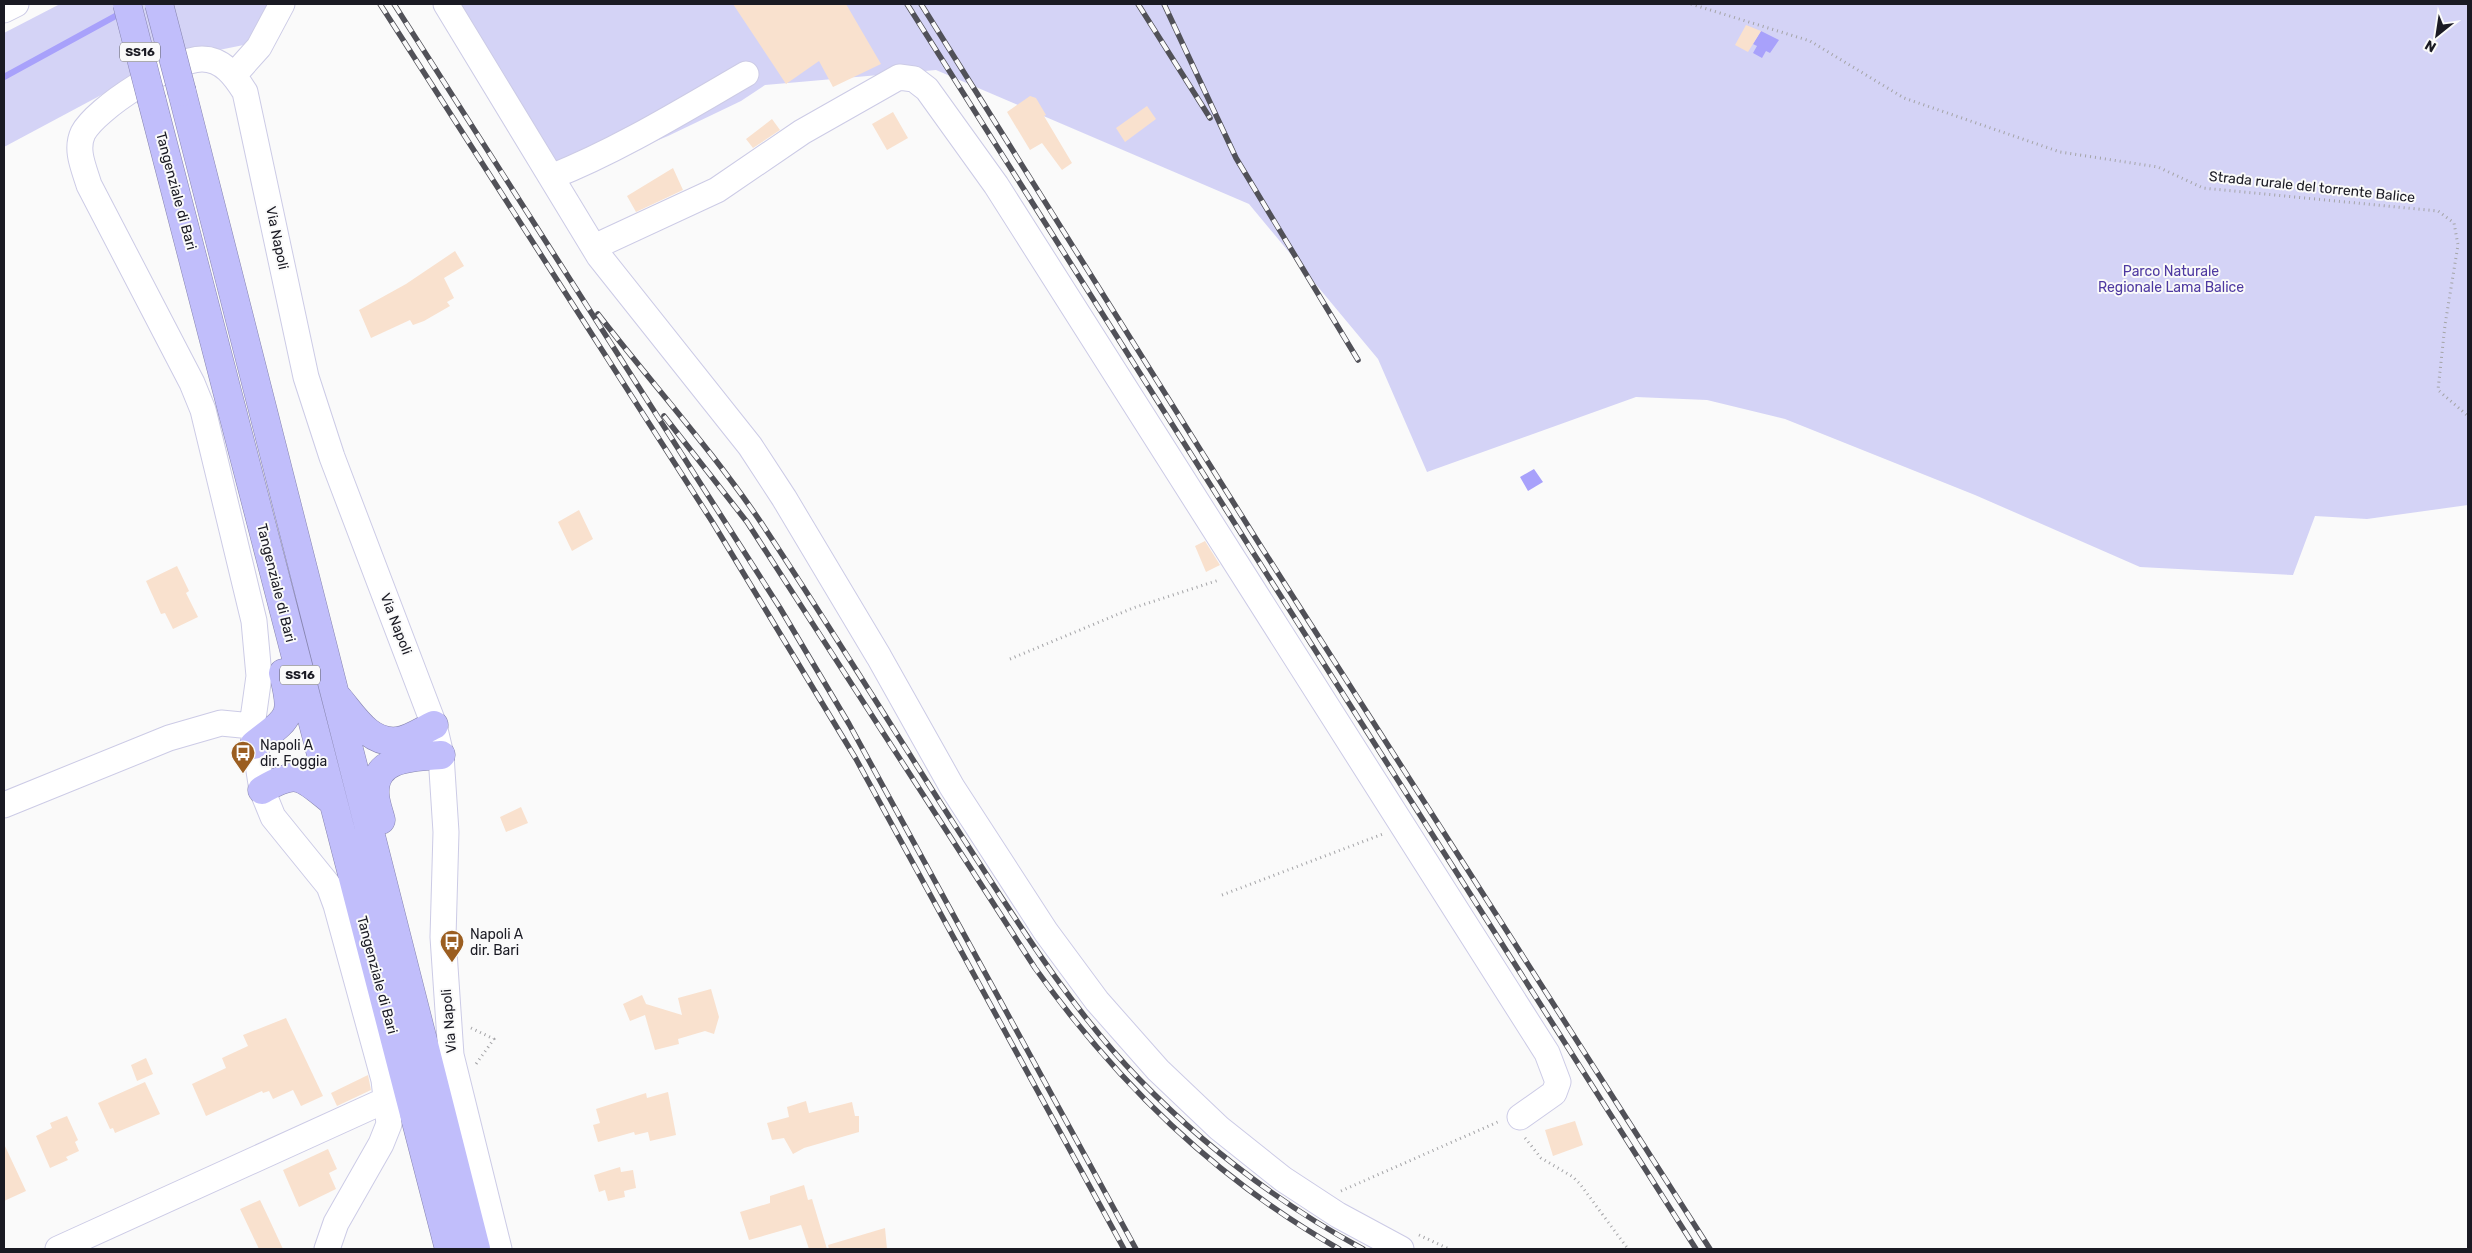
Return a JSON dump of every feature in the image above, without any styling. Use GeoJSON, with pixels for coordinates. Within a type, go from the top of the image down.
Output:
{"type":"FeatureCollection","features":[{"type":"Feature","properties":{"kind":"highway","name":"Tangenziale di Bari"},"geometry":{"type":"LineString","coordinates":[[127,4],[449,1249]]}},
{"type":"Feature","properties":{"kind":"highway","name":"Tangenziale di Bari"},"geometry":{"type":"LineString","coordinates":[[159,4],[476,1249]]}},
{"type":"Feature","properties":{"kind":"highway"},"geometry":{"type":"LineString","coordinates":[[253,735],[281,723],[287,715],[290,702],[271,627],[280,597]]}},
{"type":"Feature","properties":{"kind":"highway"},"geometry":{"type":"LineString","coordinates":[[334,693],[361,727],[379,739],[398,741],[434,725]]}},
{"type":"Feature","properties":{"kind":"highway"},"geometry":{"type":"LineString","coordinates":[[388,908],[392,867],[375,793],[378,779],[388,764],[403,758],[441,755]]}},
{"type":"Feature","properties":{"kind":"highway"},"geometry":{"type":"LineString","coordinates":[[262,790],[282,778],[296,777],[307,781],[332,801]]}},
{"type":"Feature","properties":{"kind":"street"},"geometry":{"type":"LineString","coordinates":[[4,10],[16,4]]}},
{"type":"Feature","properties":{"kind":"street"},"geometry":{"type":"LineString","coordinates":[[234,75],[259,47],[282,4]]}},
{"type":"Feature","properties":{"kind":"street"},"geometry":{"type":"LineString","coordinates":[[446,4],[597,251],[698,379],[764,468],[879,657],[952,787],[1046,932],[1097,1001],[1158,1070],[1219,1128],[1283,1179],[1330,1210],[1410,1242]]}},
{"type":"Feature","properties":{"kind":"street","name":"Via Napoli"},"geometry":{"type":"LineString","coordinates":[[327,1249],[336,1223],[381,1144],[389,1124],[388,1099],[336,905],[328,886],[274,817],[262,790],[253,735],[260,676],[254,621],[203,410],[192,383],[89,185],[79,155],[83,134],[95,116],[165,70],[201,59],[221,64],[234,75],[245,92],[306,377],[332,457],[434,725],[441,755],[446,832],[443,937],[451,1055],[499,1249]]}},
{"type":"Feature","properties":{"kind":"street"},"geometry":{"type":"LineString","coordinates":[[551,177],[584,164],[746,74]]}},
{"type":"Feature","properties":{"kind":"street"},"geometry":{"type":"LineString","coordinates":[[597,251],[717,190],[802,132],[899,77],[914,79],[927,90],[996,185],[1547,1053],[1558,1082],[1554,1093],[1520,1117]]}},
{"type":"Feature","properties":{"kind":"street"},"geometry":{"type":"LineString","coordinates":[[4,805],[169,738],[222,723],[253,735]]}},
{"type":"Feature","properties":{"kind":"street"},"geometry":{"type":"LineString","coordinates":[[58,1249],[388,1099]]}},
{"type":"Feature","properties":{"kind":"path","name":"Strada rurale del torrente Balice"},"geometry":{"type":"LineString","coordinates":[[1691,4],[1810,41],[1904,98],[2060,152],[2158,167],[2203,188],[2438,211],[2454,223],[2458,245],[2444,325],[2438,390],[2468,416]]}},
{"type":"Feature","properties":{"kind":"path"},"geometry":{"type":"LineString","coordinates":[[1010,659],[1134,608],[1241,572]]}},
{"type":"Feature","properties":{"kind":"path"},"geometry":{"type":"LineString","coordinates":[[1222,895],[1404,827]]}},
{"type":"Feature","properties":{"kind":"path"},"geometry":{"type":"LineString","coordinates":[[465,1024],[494,1039],[476,1064]]}},
{"type":"Feature","properties":{"kind":"path"},"geometry":{"type":"LineString","coordinates":[[1340,1191],[1509,1117],[1520,1117],[1518,1129],[1541,1158],[1573,1177],[1580,1184],[1628,1249]]}},
{"type":"Feature","properties":{"kind":"path"},"geometry":{"type":"LineString","coordinates":[[1333,1186],[1349,1196]]}},
{"type":"Feature","properties":{"kind":"path"},"geometry":{"type":"LineString","coordinates":[[1410,1242],[1449,1249]]}},
{"type":"Feature","properties":{"kind":"green space"},"geometry":{"type":"Polygon","coordinates":[[[60,4],[287,4],[269,40],[214,51],[120,85],[4,147],[4,33],[60,4]]]}},
{"type":"Feature","properties":{"kind":"green space","name":"Parco Naturale Regionale Lama Balice"},"geometry":{"type":"Polygon","coordinates":[[[451,4],[2468,4],[2468,505],[2367,519],[2315,516],[2293,575],[2140,567],[1975,495],[1785,419],[1707,400],[1636,397],[1427,472],[1378,359],[1249,204],[936,70],[765,85],[741,101],[668,136],[555,183],[451,4]]]}},
{"type":"Feature","properties":{"kind":"shaded area"},"geometry":{"type":"Polygon","coordinates":[[[1761,31],[1779,40],[1770,53],[1766,51],[1762,58],[1753,53],[1757,46],[1753,44],[1761,31]]]}},
{"type":"Feature","properties":{"kind":"shaded area"},"geometry":{"type":"Polygon","coordinates":[[[1534,469],[1543,482],[1528,491],[1520,477],[1534,469]]]}},
{"type":"Feature","properties":{"kind":"building"},"geometry":{"type":"Polygon","coordinates":[[[733,4],[846,4],[881,64],[833,87],[819,61],[786,84],[733,4]]]}},
{"type":"Feature","properties":{"kind":"building"},"geometry":{"type":"Polygon","coordinates":[[[1746,25],[1761,31],[1748,52],[1735,45],[1746,25]]]}},
{"type":"Feature","properties":{"kind":"building"},"geometry":{"type":"Polygon","coordinates":[[[1030,96],[1036,98],[1046,115],[1044,116],[1072,163],[1062,170],[1042,143],[1030,150],[1007,112],[1030,96]]]}},
{"type":"Feature","properties":{"kind":"building"},"geometry":{"type":"Polygon","coordinates":[[[1147,106],[1156,119],[1125,142],[1116,128],[1147,106]]]}},
{"type":"Feature","properties":{"kind":"building"},"geometry":{"type":"Polygon","coordinates":[[[893,112],[908,138],[887,150],[872,124],[893,112]]]}},
{"type":"Feature","properties":{"kind":"building"},"geometry":{"type":"Polygon","coordinates":[[[772,119],[780,130],[753,148],[746,139],[772,119]]]}},
{"type":"Feature","properties":{"kind":"building"},"geometry":{"type":"Polygon","coordinates":[[[673,168],[683,190],[636,212],[627,196],[673,168]]]}},
{"type":"Feature","properties":{"kind":"building"},"geometry":{"type":"Polygon","coordinates":[[[455,251],[464,266],[444,278],[454,298],[447,302],[450,306],[424,321],[413,325],[410,320],[371,338],[359,310],[406,284],[455,251]]]}},
{"type":"Feature","properties":{"kind":"building"},"geometry":{"type":"Polygon","coordinates":[[[579,510],[593,539],[572,551],[558,522],[579,510]]]}},
{"type":"Feature","properties":{"kind":"building"},"geometry":{"type":"Polygon","coordinates":[[[1205,541],[1220,565],[1206,572],[1195,546],[1205,541]]]}},
{"type":"Feature","properties":{"kind":"building"},"geometry":{"type":"Polygon","coordinates":[[[177,566],[189,591],[186,593],[198,617],[173,629],[165,613],[161,614],[146,581],[177,566]]]}},
{"type":"Feature","properties":{"kind":"building"},"geometry":{"type":"Polygon","coordinates":[[[521,807],[528,823],[506,832],[500,817],[521,807]]]}},
{"type":"Feature","properties":{"kind":"building"},"geometry":{"type":"Polygon","coordinates":[[[711,989],[719,1017],[714,1034],[705,1031],[678,1039],[679,1044],[655,1050],[645,1015],[630,1021],[623,1004],[642,995],[646,1004],[682,1015],[678,998],[711,989]]]}},
{"type":"Feature","properties":{"kind":"building"},"geometry":{"type":"Polygon","coordinates":[[[286,1018],[323,1096],[301,1106],[293,1090],[273,1099],[269,1091],[263,1093],[262,1091],[206,1116],[192,1084],[226,1068],[222,1058],[248,1046],[243,1035],[286,1018]]]}},
{"type":"Feature","properties":{"kind":"building"},"geometry":{"type":"Polygon","coordinates":[[[146,1058],[153,1074],[137,1081],[131,1065],[146,1058]]]}},
{"type":"Feature","properties":{"kind":"building"},"geometry":{"type":"Polygon","coordinates":[[[368,1075],[371,1090],[337,1106],[331,1093],[368,1075]]]}},
{"type":"Feature","properties":{"kind":"building"},"geometry":{"type":"Polygon","coordinates":[[[145,1082],[160,1114],[115,1133],[113,1128],[110,1129],[98,1103],[145,1082]]]}},
{"type":"Feature","properties":{"kind":"building"},"geometry":{"type":"Polygon","coordinates":[[[668,1092],[676,1135],[650,1141],[648,1132],[635,1135],[634,1132],[598,1142],[593,1125],[600,1123],[596,1109],[646,1093],[647,1098],[668,1092]]]}},
{"type":"Feature","properties":{"kind":"building"},"geometry":{"type":"Polygon","coordinates":[[[806,1101],[809,1113],[852,1102],[855,1116],[859,1116],[859,1132],[804,1148],[793,1154],[784,1138],[772,1140],[767,1123],[789,1117],[787,1107],[806,1101]]]}},
{"type":"Feature","properties":{"kind":"building"},"geometry":{"type":"Polygon","coordinates":[[[67,1116],[78,1140],[75,1142],[79,1151],[66,1157],[68,1160],[50,1168],[36,1136],[52,1128],[50,1123],[67,1116]]]}},
{"type":"Feature","properties":{"kind":"building"},"geometry":{"type":"Polygon","coordinates":[[[1575,1121],[1583,1145],[1553,1156],[1545,1130],[1575,1121]]]}},
{"type":"Feature","properties":{"kind":"building"},"geometry":{"type":"Polygon","coordinates":[[[4,1144],[26,1191],[4,1201],[4,1144]]]}},
{"type":"Feature","properties":{"kind":"building"},"geometry":{"type":"Polygon","coordinates":[[[328,1149],[337,1169],[329,1173],[336,1189],[299,1207],[283,1170],[328,1149]]]}},
{"type":"Feature","properties":{"kind":"building"},"geometry":{"type":"Polygon","coordinates":[[[620,1167],[621,1172],[633,1170],[636,1188],[624,1191],[625,1197],[608,1201],[605,1190],[599,1192],[594,1175],[620,1167]]]}},
{"type":"Feature","properties":{"kind":"building"},"geometry":{"type":"Polygon","coordinates":[[[804,1185],[808,1200],[812,1199],[827,1249],[809,1249],[801,1225],[749,1240],[740,1212],[770,1203],[770,1196],[804,1185]]]}},
{"type":"Feature","properties":{"kind":"building"},"geometry":{"type":"Polygon","coordinates":[[[260,1200],[283,1249],[259,1249],[240,1209],[260,1200]]]}},
{"type":"Feature","properties":{"kind":"building"},"geometry":{"type":"Polygon","coordinates":[[[885,1228],[887,1249],[829,1249],[828,1245],[885,1228]]]}},
{"type":"Feature","properties":{"kind":"waterway"},"geometry":{"type":"LineString","coordinates":[[4,77],[121,13]]}},
{"type":"Feature","properties":{"kind":"railway"},"geometry":{"type":"LineString","coordinates":[[380,4],[713,523],[856,759],[1124,1249]]}},
{"type":"Feature","properties":{"kind":"railway"},"geometry":{"type":"LineString","coordinates":[[394,4],[780,608],[849,724],[1136,1249]]}},
{"type":"Feature","properties":{"kind":"railway"},"geometry":{"type":"LineString","coordinates":[[907,4],[1696,1249]]}},
{"type":"Feature","properties":{"kind":"railway"},"geometry":{"type":"LineString","coordinates":[[921,4],[1260,545],[1710,1249]]}},
{"type":"Feature","properties":{"kind":"railway"},"geometry":{"type":"LineString","coordinates":[[1138,4],[1210,118]]}},
{"type":"Feature","properties":{"kind":"railway"},"geometry":{"type":"LineString","coordinates":[[1164,4],[1236,158],[1358,360]]}},
{"type":"Feature","properties":{"kind":"railway"},"geometry":{"type":"LineString","coordinates":[[598,314],[745,499],[817,608],[1010,911],[1071,999],[1115,1053],[1164,1104],[1217,1151],[1302,1213],[1363,1249]]}},
{"type":"Feature","properties":{"kind":"railway"},"geometry":{"type":"LineString","coordinates":[[664,416],[747,522],[1035,968],[1100,1051],[1135,1089],[1210,1159],[1251,1191],[1339,1249]]}},
{"type":"Feature","properties":{"kind":"place","name":"Napoli A dir. Foggia"},"geometry":{"type":"Point","coordinates":[243,774]}},
{"type":"Feature","properties":{"kind":"place","name":"Napoli A dir. Bari"},"geometry":{"type":"Point","coordinates":[452,963]}}]}
